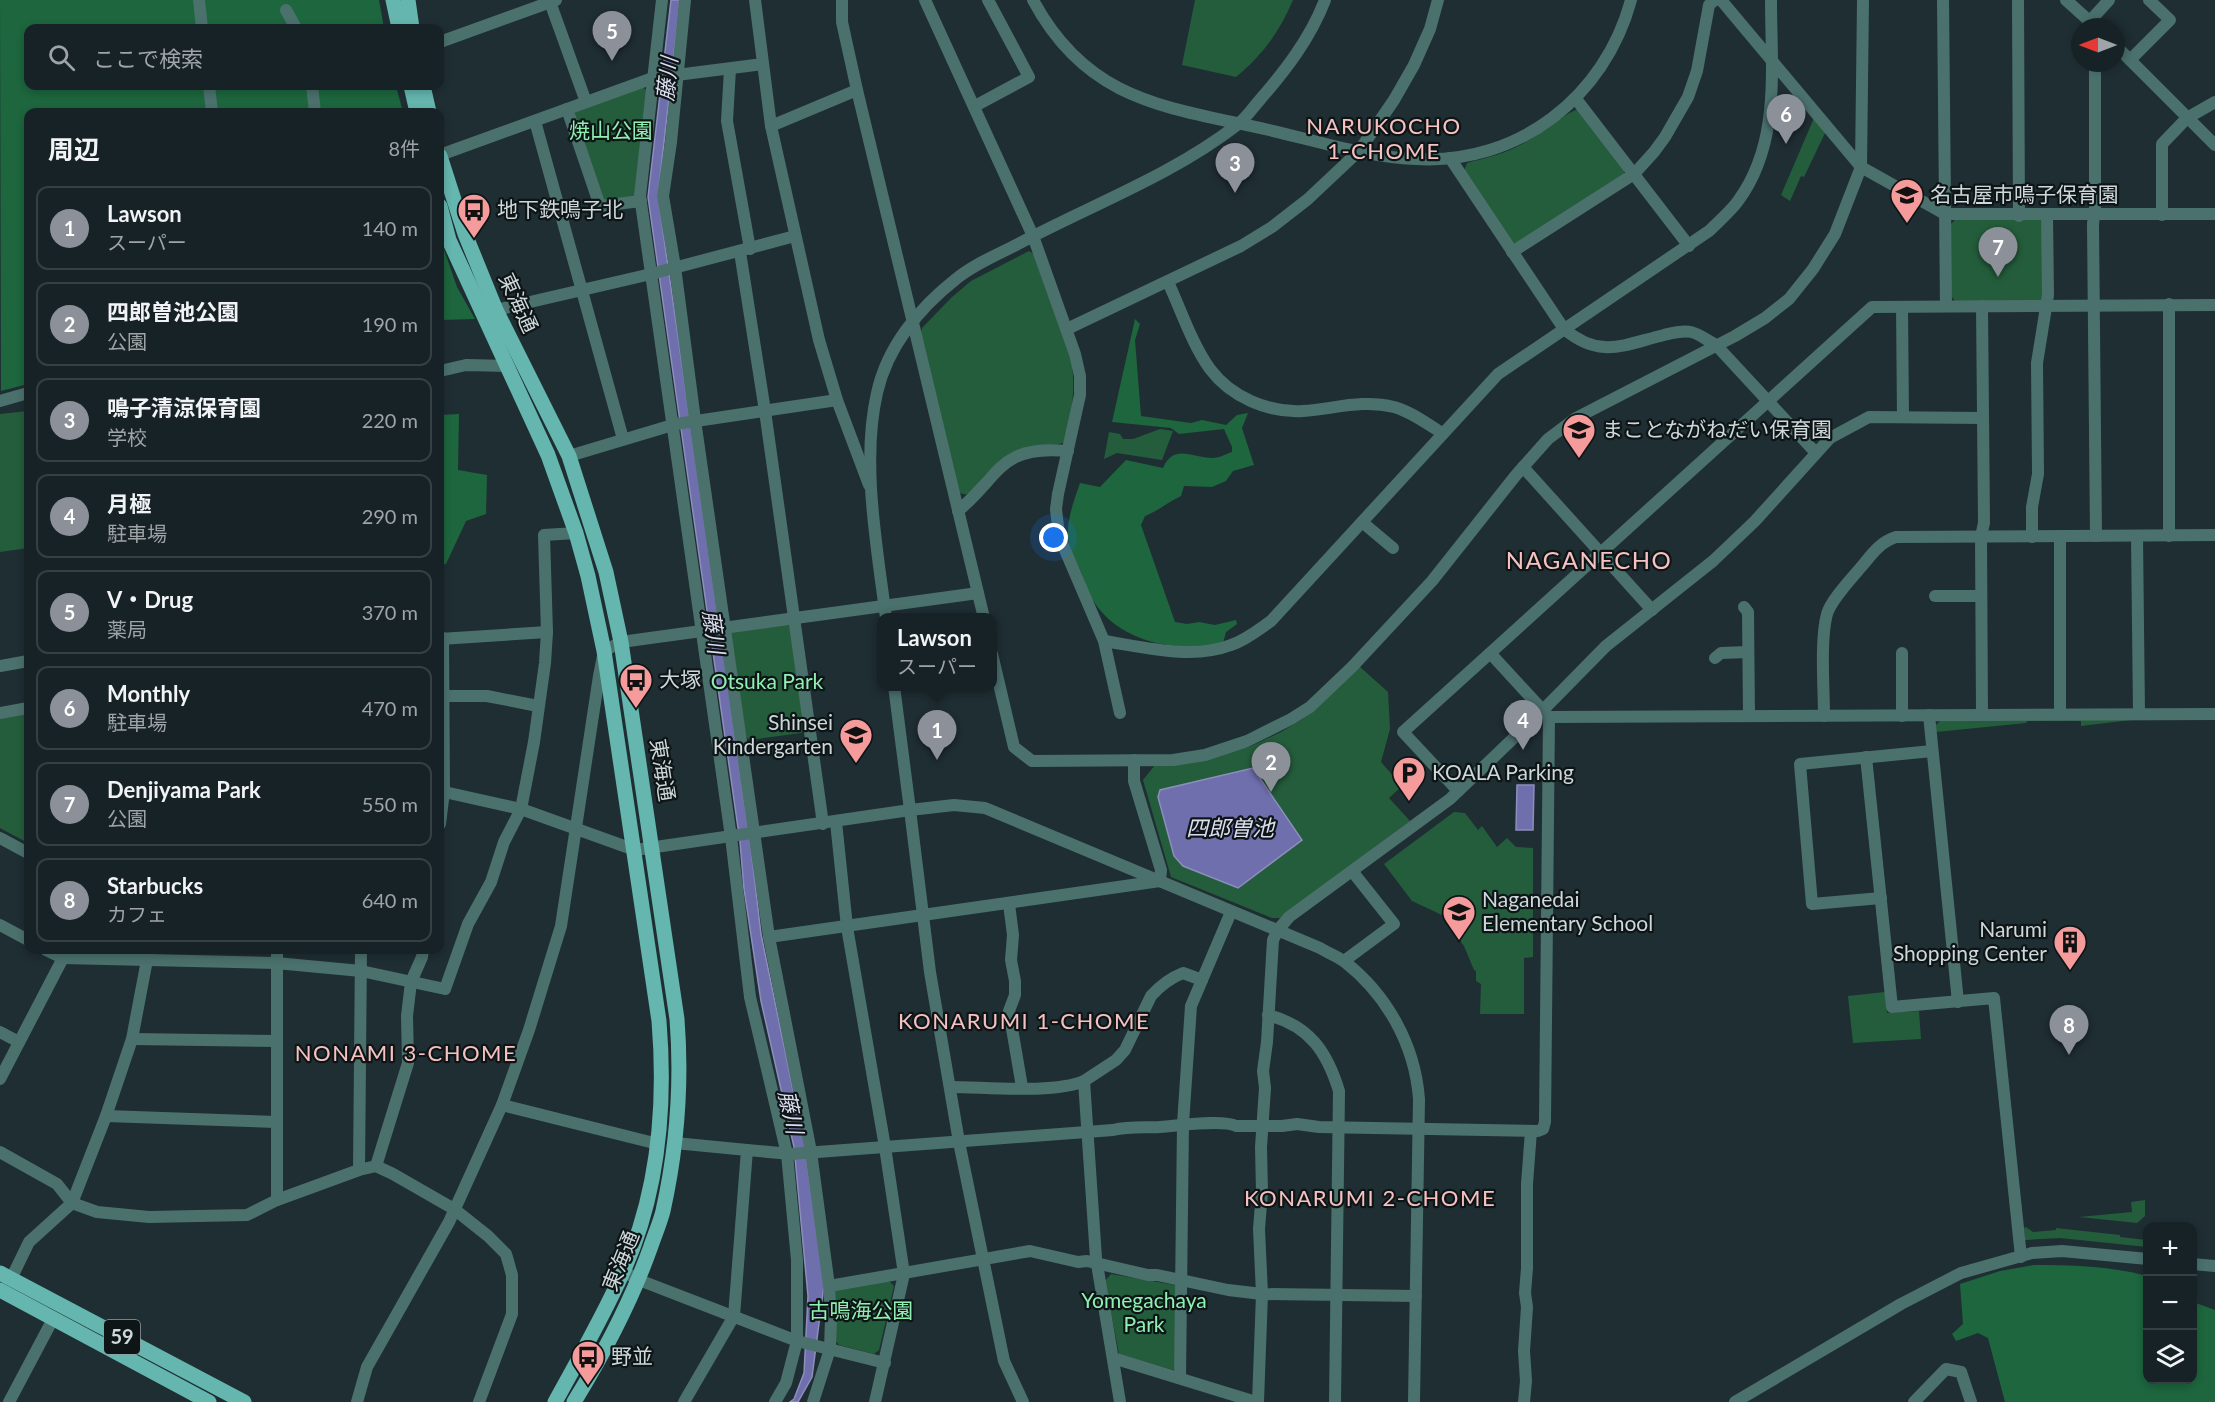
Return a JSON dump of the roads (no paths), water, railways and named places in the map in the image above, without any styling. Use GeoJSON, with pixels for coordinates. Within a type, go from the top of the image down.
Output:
{"type":"FeatureCollection","features":[{"type":"Feature","properties":{"kind":"main road"},"geometry":{"type":"LineString","coordinates":[[393,0],[398,24]]}},
{"type":"Feature","properties":{"kind":"main road"},"geometry":{"type":"LineString","coordinates":[[408,0],[411,24]]}},
{"type":"Feature","properties":{"kind":"main road"},"geometry":{"type":"LineString","coordinates":[[412,90],[416,108]]}},
{"type":"Feature","properties":{"kind":"main road"},"geometry":{"type":"LineString","coordinates":[[424,90],[428,108]]}},
{"type":"Feature","properties":{"kind":"main road","name":"東海通"},"geometry":{"type":"LineString","coordinates":[[444,168],[465,234],[496,310],[569,456],[606,572],[621,642],[677,1019],[680,1051],[675,1143],[662,1213],[639,1280],[574,1402]]}},
{"type":"Feature","properties":{"kind":"main road","name":"東海通"},"geometry":{"type":"LineString","coordinates":[[444,223],[448,240],[548,455],[576,533],[588,576],[604,651],[660,1021],[663,1061],[658,1144],[645,1208],[623,1271],[555,1402]]}},
{"type":"Feature","properties":{"kind":"main road","name":"59"},"geometry":{"type":"LineString","coordinates":[[4,1281],[53,1319],[209,1402]]}},
{"type":"Feature","properties":{"kind":"main road","name":"59"},"geometry":{"type":"LineString","coordinates":[[4,1281],[244,1402]]}},
{"type":"Feature","properties":{"kind":"street"},"geometry":{"type":"LineString","coordinates":[[199,0],[202,24]]}},
{"type":"Feature","properties":{"kind":"street"},"geometry":{"type":"LineString","coordinates":[[662,0],[656,77],[641,201],[733,836],[750,997],[789,1154],[800,1342],[786,1383],[775,1402]]}},
{"type":"Feature","properties":{"kind":"street"},"geometry":{"type":"LineString","coordinates":[[685,0],[663,196],[752,833],[809,1152],[829,1286],[831,1318],[827,1348],[813,1402]]}},
{"type":"Feature","properties":{"kind":"street"},"geometry":{"type":"LineString","coordinates":[[754,0],[771,126],[819,340],[837,400],[872,491]]}},
{"type":"Feature","properties":{"kind":"street"},"geometry":{"type":"LineString","coordinates":[[842,0],[842,22],[857,90],[983,613]]}},
{"type":"Feature","properties":{"kind":"street"},"geometry":{"type":"LineString","coordinates":[[926,0],[1033,236],[1067,329],[1080,376],[1080,394],[1056,509],[1059,536],[1104,641],[1120,713]]}},
{"type":"Feature","properties":{"kind":"street"},"geometry":{"type":"LineString","coordinates":[[975,106],[1029,77],[988,0]]}},
{"type":"Feature","properties":{"kind":"street"},"geometry":{"type":"LineString","coordinates":[[1033,0],[1061,42],[1080,61],[1120,90],[1166,108],[1398,158],[1449,158],[1490,151],[1510,143],[1545,123],[1576,99],[1603,66],[1626,19],[1631,0]]}},
{"type":"Feature","properties":{"kind":"street"},"geometry":{"type":"LineString","coordinates":[[1040,13],[1048,0]]}},
{"type":"Feature","properties":{"kind":"street"},"geometry":{"type":"LineString","coordinates":[[885,611],[872,491],[870,431],[877,390],[893,350],[913,321],[957,278],[1033,236],[1166,171],[1239,124],[1300,49],[1325,0]]}},
{"type":"Feature","properties":{"kind":"street"},"geometry":{"type":"LineString","coordinates":[[1067,329],[1241,246],[1272,227],[1308,199],[1359,151],[1394,100],[1414,65],[1430,29],[1438,0]]}},
{"type":"Feature","properties":{"kind":"street"},"geometry":{"type":"LineString","coordinates":[[1512,252],[1634,174],[1665,137],[1688,97],[1696,71],[1709,5],[1715,0]]}},
{"type":"Feature","properties":{"kind":"street"},"geometry":{"type":"LineString","coordinates":[[1721,0],[1861,167],[1945,214],[2019,216],[2215,214]]}},
{"type":"Feature","properties":{"kind":"street"},"geometry":{"type":"LineString","coordinates":[[1104,641],[1185,651],[1209,651],[1231,645],[1252,635],[1271,621],[1498,374],[1709,231],[1738,202],[1754,175],[1768,132],[1771,107],[1771,0]]}},
{"type":"Feature","properties":{"kind":"street"},"geometry":{"type":"LineString","coordinates":[[997,672],[1014,747],[1032,761],[1173,760],[1205,755],[1229,748],[1278,727],[1310,706],[1353,666],[1432,581],[1548,439],[1576,418],[1765,318],[1789,299],[1813,269],[1835,234],[1861,167],[1863,0]]}},
{"type":"Feature","properties":{"kind":"street"},"geometry":{"type":"LineString","coordinates":[[1943,0],[1946,306]]}},
{"type":"Feature","properties":{"kind":"street"},"geometry":{"type":"LineString","coordinates":[[2018,0],[2019,216]]}},
{"type":"Feature","properties":{"kind":"street"},"geometry":{"type":"LineString","coordinates":[[2066,0],[2085,18]]}},
{"type":"Feature","properties":{"kind":"street"},"geometry":{"type":"LineString","coordinates":[[2097,18],[2109,0]]}},
{"type":"Feature","properties":{"kind":"street"},"geometry":{"type":"LineString","coordinates":[[2130,60],[2170,20],[2149,0]]}},
{"type":"Feature","properties":{"kind":"street"},"geometry":{"type":"LineString","coordinates":[[444,41],[553,1],[586,102]]}},
{"type":"Feature","properties":{"kind":"street"},"geometry":{"type":"LineString","coordinates":[[286,10],[294,24]]}},
{"type":"Feature","properties":{"kind":"street"},"geometry":{"type":"LineString","coordinates":[[2125,55],[2215,145]]}},
{"type":"Feature","properties":{"kind":"street"},"geometry":{"type":"LineString","coordinates":[[444,154],[656,77],[763,64]]}},
{"type":"Feature","properties":{"kind":"street"},"geometry":{"type":"LineString","coordinates":[[730,69],[727,121],[793,618],[823,824]]}},
{"type":"Feature","properties":{"kind":"street"},"geometry":{"type":"LineString","coordinates":[[2095,72],[2096,536]]}},
{"type":"Feature","properties":{"kind":"street"},"geometry":{"type":"LineString","coordinates":[[209,90],[212,108]]}},
{"type":"Feature","properties":{"kind":"street"},"geometry":{"type":"LineString","coordinates":[[312,90],[315,108]]}},
{"type":"Feature","properties":{"kind":"street"},"geometry":{"type":"LineString","coordinates":[[771,126],[857,90]]}},
{"type":"Feature","properties":{"kind":"street"},"geometry":{"type":"LineString","coordinates":[[1576,99],[1689,246]]}},
{"type":"Feature","properties":{"kind":"street"},"geometry":{"type":"LineString","coordinates":[[2162,214],[2162,144],[2187,118],[2215,102]]}},
{"type":"Feature","properties":{"kind":"street"},"geometry":{"type":"LineString","coordinates":[[567,109],[600,206],[641,201]]}},
{"type":"Feature","properties":{"kind":"street"},"geometry":{"type":"LineString","coordinates":[[535,121],[623,439]]}},
{"type":"Feature","properties":{"kind":"street"},"geometry":{"type":"LineString","coordinates":[[1449,158],[1564,329],[1584,344],[1608,349],[1674,332],[1691,332],[1716,345],[1816,453]]}},
{"type":"Feature","properties":{"kind":"street"},"geometry":{"type":"LineString","coordinates":[[2032,537],[2032,507],[2038,474],[2037,363],[2048,295],[2047,215]]}},
{"type":"Feature","properties":{"kind":"street"},"geometry":{"type":"LineString","coordinates":[[496,310],[653,273],[795,236]]}},
{"type":"Feature","properties":{"kind":"street"},"geometry":{"type":"LineString","coordinates":[[1168,282],[1209,367],[1218,378],[1256,404],[1287,411],[1362,403],[1392,407],[1406,412],[1442,433]]}},
{"type":"Feature","properties":{"kind":"street"},"geometry":{"type":"LineString","coordinates":[[2169,304],[2169,536]]}},
{"type":"Feature","properties":{"kind":"street"},"geometry":{"type":"LineString","coordinates":[[1458,791],[1403,732],[1872,307],[2215,305]]}},
{"type":"Feature","properties":{"kind":"street"},"geometry":{"type":"LineString","coordinates":[[1982,306],[1984,524],[1981,536],[1982,715]]}},
{"type":"Feature","properties":{"kind":"street"},"geometry":{"type":"LineString","coordinates":[[1902,307],[1903,417]]}},
{"type":"Feature","properties":{"kind":"street"},"geometry":{"type":"LineString","coordinates":[[444,370],[466,365],[508,366]]}},
{"type":"Feature","properties":{"kind":"street"},"geometry":{"type":"LineString","coordinates":[[0,401],[24,394]]}},
{"type":"Feature","properties":{"kind":"street"},"geometry":{"type":"LineString","coordinates":[[569,456],[693,420],[837,400]]}},
{"type":"Feature","properties":{"kind":"street"},"geometry":{"type":"LineString","coordinates":[[1113,1358],[1257,1402],[1262,1294],[1259,1229],[1265,1088],[1263,1071],[1273,940],[1289,917],[1458,791],[1546,714],[1606,646],[1713,561],[1755,521],[1830,438],[1869,417],[1983,418]]}},
{"type":"Feature","properties":{"kind":"street"},"geometry":{"type":"LineString","coordinates":[[958,511],[973,499],[999,466],[1009,460],[1025,453],[1048,449],[1068,451]]}},
{"type":"Feature","properties":{"kind":"street"},"geometry":{"type":"LineString","coordinates":[[1523,467],[1652,610]]}},
{"type":"Feature","properties":{"kind":"street"},"geometry":{"type":"LineString","coordinates":[[1362,522],[1393,548]]}},
{"type":"Feature","properties":{"kind":"street"},"geometry":{"type":"LineString","coordinates":[[0,1079],[63,954],[147,960],[276,963],[361,970],[445,989],[468,924],[491,882],[504,842],[521,809],[534,742],[547,632],[544,535],[576,533]]}},
{"type":"Feature","properties":{"kind":"street"},"geometry":{"type":"LineString","coordinates":[[1824,716],[1824,632],[1827,614],[1880,545],[1896,537],[2215,535]]}},
{"type":"Feature","properties":{"kind":"street"},"geometry":{"type":"LineString","coordinates":[[2060,536],[2060,714]]}},
{"type":"Feature","properties":{"kind":"street"},"geometry":{"type":"LineString","coordinates":[[2137,536],[2139,714]]}},
{"type":"Feature","properties":{"kind":"street"},"geometry":{"type":"LineString","coordinates":[[357,1402],[367,1367],[454,1209],[502,1105],[529,1030],[561,926],[598,676],[604,651],[621,642],[793,618],[885,611],[978,593]]}},
{"type":"Feature","properties":{"kind":"street"},"geometry":{"type":"LineString","coordinates":[[1935,596],[1981,596]]}},
{"type":"Feature","properties":{"kind":"street"},"geometry":{"type":"LineString","coordinates":[[1744,607],[1748,612],[1749,716]]}},
{"type":"Feature","properties":{"kind":"street"},"geometry":{"type":"LineString","coordinates":[[444,638],[547,632]]}},
{"type":"Feature","properties":{"kind":"street"},"geometry":{"type":"LineString","coordinates":[[1715,658],[1721,653],[1748,652]]}},
{"type":"Feature","properties":{"kind":"street"},"geometry":{"type":"LineString","coordinates":[[1902,653],[1902,716]]}},
{"type":"Feature","properties":{"kind":"street"},"geometry":{"type":"LineString","coordinates":[[675,1143],[789,1154],[1184,1124],[1222,1123],[1236,1126],[1263,1126],[1296,1124],[1418,1129],[1543,1130],[1545,1122],[1546,714],[1491,654]]}},
{"type":"Feature","properties":{"kind":"street"},"geometry":{"type":"LineString","coordinates":[[0,666],[24,662]]}},
{"type":"Feature","properties":{"kind":"street"},"geometry":{"type":"LineString","coordinates":[[895,691],[930,972],[959,1142],[1004,1361],[1023,1402]]}},
{"type":"Feature","properties":{"kind":"street"},"geometry":{"type":"LineString","coordinates":[[444,696],[487,696],[538,706]]}},
{"type":"Feature","properties":{"kind":"street"},"geometry":{"type":"LineString","coordinates":[[0,713],[24,709]]}},
{"type":"Feature","properties":{"kind":"street"},"geometry":{"type":"LineString","coordinates":[[1546,714],[1749,716],[2215,714]]}},
{"type":"Feature","properties":{"kind":"street"},"geometry":{"type":"LineString","coordinates":[[1929,715],[1958,1002]]}},
{"type":"Feature","properties":{"kind":"street"},"geometry":{"type":"LineString","coordinates":[[1881,898],[1812,904],[1800,765],[1932,751]]}},
{"type":"Feature","properties":{"kind":"street"},"geometry":{"type":"LineString","coordinates":[[1866,757],[1892,1007],[1994,998],[2021,1257]]}},
{"type":"Feature","properties":{"kind":"street"},"geometry":{"type":"LineString","coordinates":[[1134,760],[1134,781],[1161,870],[1160,881]]}},
{"type":"Feature","properties":{"kind":"street"},"geometry":{"type":"LineString","coordinates":[[444,791],[521,809],[635,850],[910,810],[954,805],[985,808],[1278,930],[1344,961],[1381,999],[1405,1039],[1417,1078],[1414,1402]]}},
{"type":"Feature","properties":{"kind":"street"},"geometry":{"type":"LineString","coordinates":[[836,822],[847,927],[885,1147],[904,1274],[875,1402]]}},
{"type":"Feature","properties":{"kind":"street"},"geometry":{"type":"LineString","coordinates":[[0,838],[24,851]]}},
{"type":"Feature","properties":{"kind":"street"},"geometry":{"type":"LineString","coordinates":[[1344,961],[1394,924],[1352,871]]}},
{"type":"Feature","properties":{"kind":"street"},"geometry":{"type":"LineString","coordinates":[[769,937],[1160,881]]}},
{"type":"Feature","properties":{"kind":"street"},"geometry":{"type":"LineString","coordinates":[[1009,904],[1013,935],[1011,960],[1015,981],[1015,995],[1009,1011],[1022,1088]]}},
{"type":"Feature","properties":{"kind":"street"},"geometry":{"type":"LineString","coordinates":[[1180,1378],[1184,1124],[1191,1006],[1231,912]]}},
{"type":"Feature","properties":{"kind":"street"},"geometry":{"type":"LineString","coordinates":[[0,926],[24,938]]}},
{"type":"Feature","properties":{"kind":"street"},"geometry":{"type":"LineString","coordinates":[[277,954],[277,1200]]}},
{"type":"Feature","properties":{"kind":"street"},"geometry":{"type":"LineString","coordinates":[[359,1170],[361,954]]}},
{"type":"Feature","properties":{"kind":"street"},"geometry":{"type":"LineString","coordinates":[[376,1166],[408,1064],[407,1016],[411,982],[422,954]]}},
{"type":"Feature","properties":{"kind":"street"},"geometry":{"type":"LineString","coordinates":[[4,1281],[28,1242],[72,1203],[106,1116],[132,1039],[147,960]]}},
{"type":"Feature","properties":{"kind":"street"},"geometry":{"type":"LineString","coordinates":[[951,1087],[1022,1088],[1073,1085],[1116,1060],[1125,1050],[1145,1006],[1157,989],[1183,973],[1202,980]]}},
{"type":"Feature","properties":{"kind":"street"},"geometry":{"type":"LineString","coordinates":[[1268,1015],[1289,1021],[1309,1036],[1323,1052],[1339,1091],[1335,1402]]}},
{"type":"Feature","properties":{"kind":"street"},"geometry":{"type":"LineString","coordinates":[[0,1032],[19,1042]]}},
{"type":"Feature","properties":{"kind":"street"},"geometry":{"type":"LineString","coordinates":[[132,1039],[277,1041]]}},
{"type":"Feature","properties":{"kind":"street"},"geometry":{"type":"LineString","coordinates":[[1084,1080],[1096,1263],[1120,1402]]}},
{"type":"Feature","properties":{"kind":"street"},"geometry":{"type":"LineString","coordinates":[[502,1105],[658,1144]]}},
{"type":"Feature","properties":{"kind":"street"},"geometry":{"type":"LineString","coordinates":[[106,1116],[277,1122]]}},
{"type":"Feature","properties":{"kind":"street"},"geometry":{"type":"LineString","coordinates":[[1524,1402],[1527,1184],[1531,1131]]}},
{"type":"Feature","properties":{"kind":"street"},"geometry":{"type":"LineString","coordinates":[[684,1402],[734,1316],[747,1150]]}},
{"type":"Feature","properties":{"kind":"street"},"geometry":{"type":"LineString","coordinates":[[0,1152],[57,1184],[72,1203],[98,1212],[149,1217],[247,1215],[277,1200],[376,1166],[454,1209],[488,1236],[506,1254],[512,1275],[512,1314],[479,1402]]}},
{"type":"Feature","properties":{"kind":"street"},"geometry":{"type":"LineString","coordinates":[[829,1286],[1030,1251],[1228,1290],[1262,1294],[1416,1296]]}},
{"type":"Feature","properties":{"kind":"street"},"geometry":{"type":"LineString","coordinates":[[1735,1402],[1945,1280],[1999,1261],[2032,1253],[2062,1251],[2143,1259]]}},
{"type":"Feature","properties":{"kind":"street"},"geometry":{"type":"LineString","coordinates":[[2197,1264],[2215,1266]]}},
{"type":"Feature","properties":{"kind":"street"},"geometry":{"type":"LineString","coordinates":[[623,1271],[639,1280],[800,1342],[885,1363]]}},
{"type":"Feature","properties":{"kind":"street"},"geometry":{"type":"LineString","coordinates":[[9,1402],[53,1319]]}},
{"type":"Feature","properties":{"kind":"street"},"geometry":{"type":"LineString","coordinates":[[1914,1402],[1946,1369],[1961,1372],[1971,1402]]}},
{"type":"Feature","properties":{"kind":"water","name":"藤川"},"geometry":{"type":"Polygon","coordinates":[[[671,0],[680,0],[658,196],[751,849],[761,934],[805,1148],[824,1285],[812,1377],[798,1402],[790,1402],[794,1399],[804,1373],[808,1296],[794,1147],[761,1001],[648,197],[671,0]]]}},
{"type":"Feature","properties":{"kind":"water","name":"四郎曽池"},"geometry":{"type":"Polygon","coordinates":[[[1253,768],[1302,840],[1238,888],[1183,866],[1174,856],[1158,797],[1160,790],[1253,768]]]}},
{"type":"Feature","properties":{"kind":"water"},"geometry":{"type":"Polygon","coordinates":[[[1517,785],[1534,785],[1533,830],[1516,830],[1517,785]]]}},
{"type":"Feature","properties":{"kind":"place","name":"V・Drug"},"geometry":{"type":"Point","coordinates":[612,61]}},
{"type":"Feature","properties":{"kind":"place","name":"Monthly"},"geometry":{"type":"Point","coordinates":[1786,144]}},
{"type":"Feature","properties":{"kind":"place","name":"鳴子清涼保育園"},"geometry":{"type":"Point","coordinates":[1235,193]}},
{"type":"Feature","properties":{"kind":"place","name":"名古屋市鳴子保育園"},"geometry":{"type":"Point","coordinates":[1907,224]}},
{"type":"Feature","properties":{"kind":"place","name":"地下鉄鳴子北"},"geometry":{"type":"Point","coordinates":[474,239]}},
{"type":"Feature","properties":{"kind":"place","name":"Denjiyama Park"},"geometry":{"type":"Point","coordinates":[1998,277]}},
{"type":"Feature","properties":{"kind":"place","name":"まことながねだい保育園"},"geometry":{"type":"Point","coordinates":[1579,459]}},
{"type":"Feature","properties":{"kind":"place","name":"大塚"},"geometry":{"type":"Point","coordinates":[636,709]}},
{"type":"Feature","properties":{"kind":"place","name":"月極"},"geometry":{"type":"Point","coordinates":[1523,750]}},
{"type":"Feature","properties":{"kind":"place","name":"Lawson"},"geometry":{"type":"Point","coordinates":[937,760]}},
{"type":"Feature","properties":{"kind":"place","name":"Shinsei Kindergarten"},"geometry":{"type":"Point","coordinates":[856,764]}},
{"type":"Feature","properties":{"kind":"place","name":"四郎曽池公園"},"geometry":{"type":"Point","coordinates":[1271,792]}},
{"type":"Feature","properties":{"kind":"place","name":"KOALA Parking"},"geometry":{"type":"Point","coordinates":[1409,802]}},
{"type":"Feature","properties":{"kind":"place","name":"Naganedai Elementary School"},"geometry":{"type":"Point","coordinates":[1459,941]}},
{"type":"Feature","properties":{"kind":"place","name":"Narumi Shopping Center"},"geometry":{"type":"Point","coordinates":[2070,971]}},
{"type":"Feature","properties":{"kind":"place","name":"Starbucks"},"geometry":{"type":"Point","coordinates":[2069,1055]}},
{"type":"Feature","properties":{"kind":"place","name":"野並"},"geometry":{"type":"Point","coordinates":[588,1386]}},
{"type":"Feature","properties":{"kind":"district","name":"NARUKOCHO 1-CHOME"},"geometry":{"type":"Point","coordinates":[1384,138]}},
{"type":"Feature","properties":{"kind":"district","name":"NAGANECHO"},"geometry":{"type":"Point","coordinates":[1589,561]}},
{"type":"Feature","properties":{"kind":"district","name":"KONARUMI 1-CHOME"},"geometry":{"type":"Point","coordinates":[1024,1021]}},
{"type":"Feature","properties":{"kind":"district","name":"NONAMI 3-CHOME"},"geometry":{"type":"Point","coordinates":[406,1053]}},
{"type":"Feature","properties":{"kind":"district","name":"KONARUMI 2-CHOME"},"geometry":{"type":"Point","coordinates":[1370,1198]}},
{"type":"Feature","properties":{"kind":"park label","name":"焼山公園"},"geometry":{"type":"Point","coordinates":[611,131]}},
{"type":"Feature","properties":{"kind":"park label","name":"Otsuka Park"},"geometry":{"type":"Point","coordinates":[767,682]}},
{"type":"Feature","properties":{"kind":"park label","name":"古鳴海公園"},"geometry":{"type":"Point","coordinates":[861,1311]}},
{"type":"Feature","properties":{"kind":"park label","name":"Yomegachaya Park"},"geometry":{"type":"Point","coordinates":[1144,1313]}}]}
